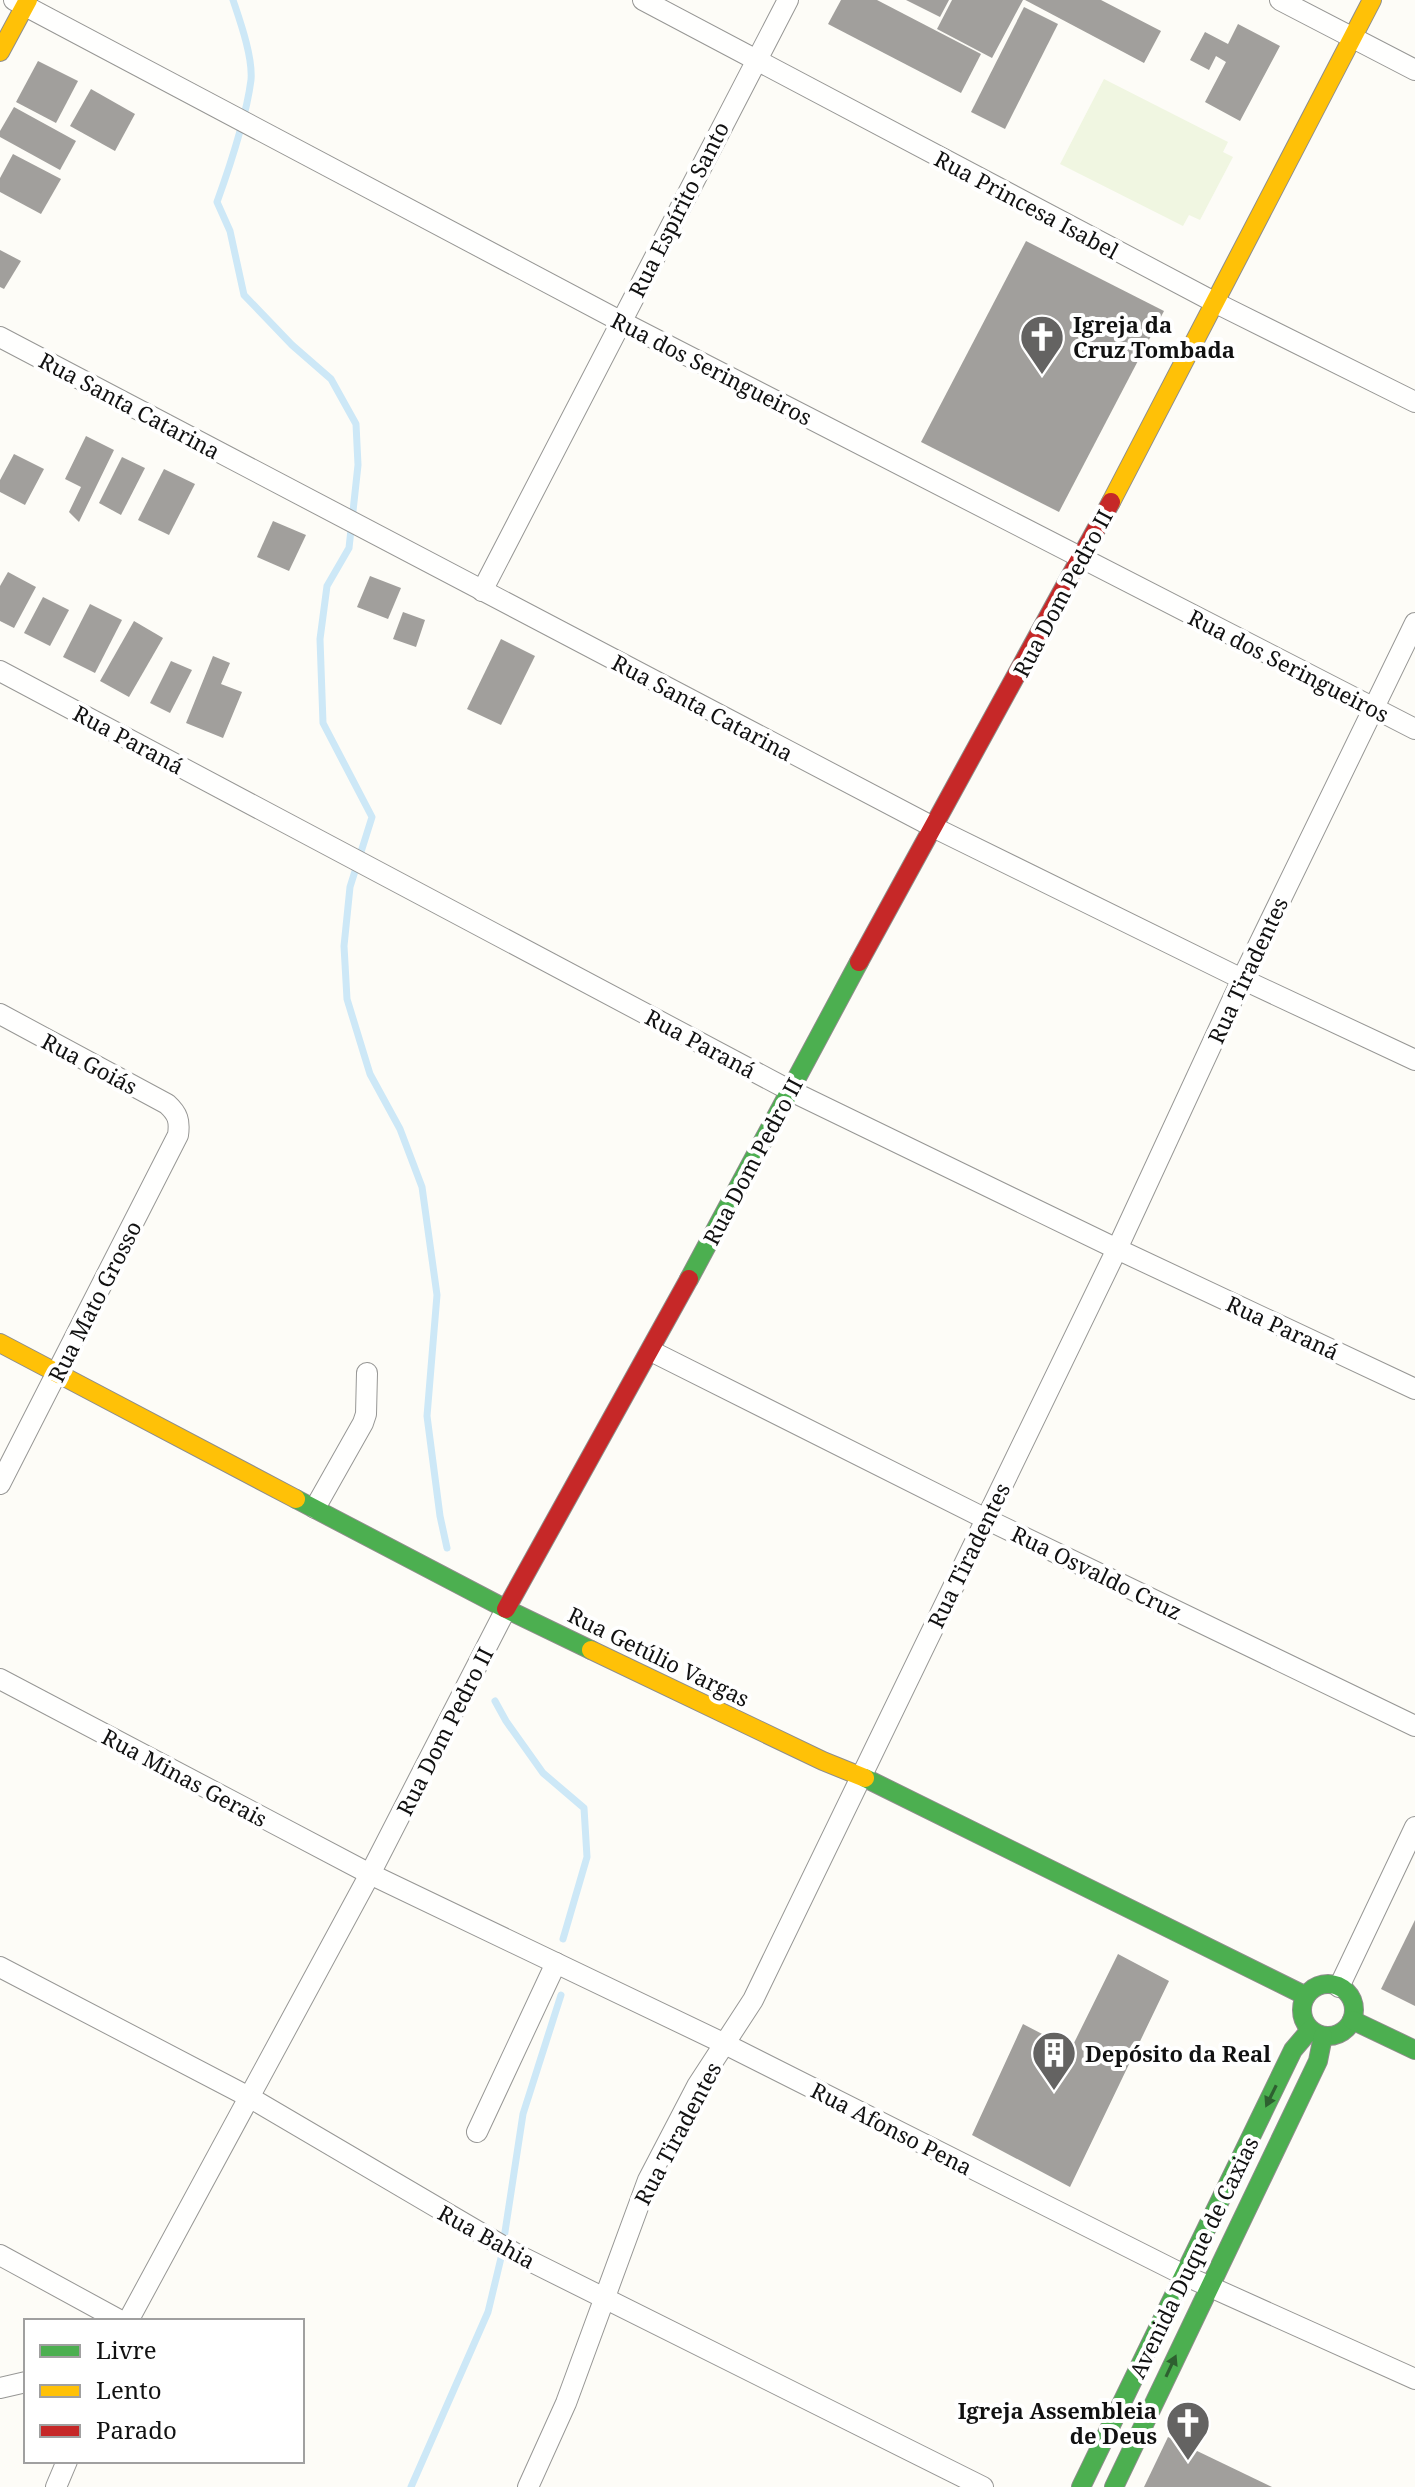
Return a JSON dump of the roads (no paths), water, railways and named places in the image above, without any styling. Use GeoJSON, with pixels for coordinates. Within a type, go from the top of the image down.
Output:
{"type":"FeatureCollection","features":[{"type":"Feature","properties":{"kind":"street","name":"Rua Princesa Isabel"},"geometry":{"type":"LineString","coordinates":[[643,0],[1216,303],[1415,402]]}},
{"type":"Feature","properties":{"kind":"street","name":"Rua Espírito Santo"},"geometry":{"type":"LineString","coordinates":[[482,591],[788,0]]}},
{"type":"Feature","properties":{"kind":"street"},"geometry":{"type":"LineString","coordinates":[[1280,0],[1415,70]]}},
{"type":"Feature","properties":{"kind":"street","name":"Rua Dom Pedro II"},"geometry":{"type":"LineString","coordinates":[[129,2319],[370,1874],[506,1609],[651,1351],[789,1090],[1082,558],[1372,0]]}},
{"type":"Feature","properties":{"kind":"street"},"geometry":{"type":"LineString","coordinates":[[0,52],[22,2]]}},
{"type":"Feature","properties":{"kind":"street","name":"Rua dos Seringueiros"},"geometry":{"type":"LineString","coordinates":[[22,2],[620,321],[1415,729]]}},
{"type":"Feature","properties":{"kind":"street","name":"Rua Santa Catarina"},"geometry":{"type":"LineString","coordinates":[[0,337],[935,828],[1415,1060]]}},
{"type":"Feature","properties":{"kind":"street","name":"Rua Tiradentes"},"geometry":{"type":"LineString","coordinates":[[528,2487],[566,2403],[648,2180],[697,2086],[753,2000],[1117,1249],[1242,979],[1415,623]]}},
{"type":"Feature","properties":{"kind":"street","name":"Rua Paraná"},"geometry":{"type":"LineString","coordinates":[[0,671],[789,1090],[1415,1389]]}},
{"type":"Feature","properties":{"kind":"street","name":"Rua Goiás"},"geometry":{"type":"LineString","coordinates":[[0,1014],[167,1104],[177,1116]]}},
{"type":"Feature","properties":{"kind":"street","name":"Rua Mato Grosso"},"geometry":{"type":"LineString","coordinates":[[0,1484],[178,1135],[180,1123],[177,1116]]}},
{"type":"Feature","properties":{"kind":"street","name":"Rua Getúlio Vargas"},"geometry":{"type":"LineString","coordinates":[[0,1343],[506,1609],[823,1761],[861,1776],[1306,1996]]}},
{"type":"Feature","properties":{"kind":"street","name":"Rua Osvaldo Cruz"},"geometry":{"type":"LineString","coordinates":[[651,1351],[986,1519],[1415,1726]]}},
{"type":"Feature","properties":{"kind":"street"},"geometry":{"type":"LineString","coordinates":[[315,1508],[363,1423],[367,1373]]}},
{"type":"Feature","properties":{"kind":"street","name":"Rua Minas Gerais"},"geometry":{"type":"LineString","coordinates":[[0,1679],[370,1874]]}},
{"type":"Feature","properties":{"kind":"street"},"geometry":{"type":"LineString","coordinates":[[1339,1987],[1415,1827]]}},
{"type":"Feature","properties":{"kind":"street","name":"Rua Afonso Pena"},"geometry":{"type":"LineString","coordinates":[[370,1874],[725,2044],[1184,2275],[1415,2379]]}},
{"type":"Feature","properties":{"kind":"street"},"geometry":{"type":"LineString","coordinates":[[477,2132],[556,1963]]}},
{"type":"Feature","properties":{"kind":"street","name":"Rua Bahia"},"geometry":{"type":"LineString","coordinates":[[0,1967],[249,2097],[518,2255],[983,2487]]}},
{"type":"Feature","properties":{"kind":"street"},"geometry":{"type":"LineString","coordinates":[[1323,1985],[1339,1987],[1352,2002],[1352,2020],[1341,2033],[1317,2033],[1302,2018],[1301,2010],[1306,1996],[1323,1985]]}},
{"type":"Feature","properties":{"kind":"street"},"geometry":{"type":"LineString","coordinates":[[1352,2020],[1415,2050]]}},
{"type":"Feature","properties":{"kind":"street","name":"Avenida Duque de Caxias"},"geometry":{"type":"LineString","coordinates":[[1081,2487],[1293,2050],[1317,2033]]}},
{"type":"Feature","properties":{"kind":"street","name":"Avenida Duque de Caxias"},"geometry":{"type":"LineString","coordinates":[[1114,2487],[1318,2061],[1317,2033]]}},
{"type":"Feature","properties":{"kind":"street"},"geometry":{"type":"LineString","coordinates":[[0,2255],[117,2319]]}},
{"type":"Feature","properties":{"kind":"street"},"geometry":{"type":"LineString","coordinates":[[0,2388],[24,2382]]}},
{"type":"Feature","properties":{"kind":"street"},"geometry":{"type":"LineString","coordinates":[[56,2487],[66,2463]]}},
{"type":"Feature","properties":{"kind":"waterway"},"geometry":{"type":"LineString","coordinates":[[233,0],[248,50],[251,80],[241,126],[217,202],[230,231],[244,295],[292,345],[331,379],[356,424],[358,465],[349,548],[327,586],[320,639],[323,723],[372,817],[350,887],[344,946],[347,999],[370,1074],[400,1129],[422,1187],[437,1295],[427,1416],[447,1548]]}},
{"type":"Feature","properties":{"kind":"waterway"},"geometry":{"type":"LineString","coordinates":[[495,1701],[543,1773],[584,1808],[587,1857],[563,1939]]}},
{"type":"Feature","properties":{"kind":"waterway"},"geometry":{"type":"LineString","coordinates":[[411,2487],[488,2312],[501,2258],[523,2114],[561,1995]]}},
{"type":"Feature","properties":{"kind":"place","name":"Igreja da Cruz Tombada"},"geometry":{"type":"Point","coordinates":[1042,376]}},
{"type":"Feature","properties":{"kind":"place","name":"Depósito da Real"},"geometry":{"type":"Point","coordinates":[1054,2092]}},
{"type":"Feature","properties":{"kind":"place","name":"Igreja Assembleia de Deus"},"geometry":{"type":"Point","coordinates":[1188,2462]}}]}
